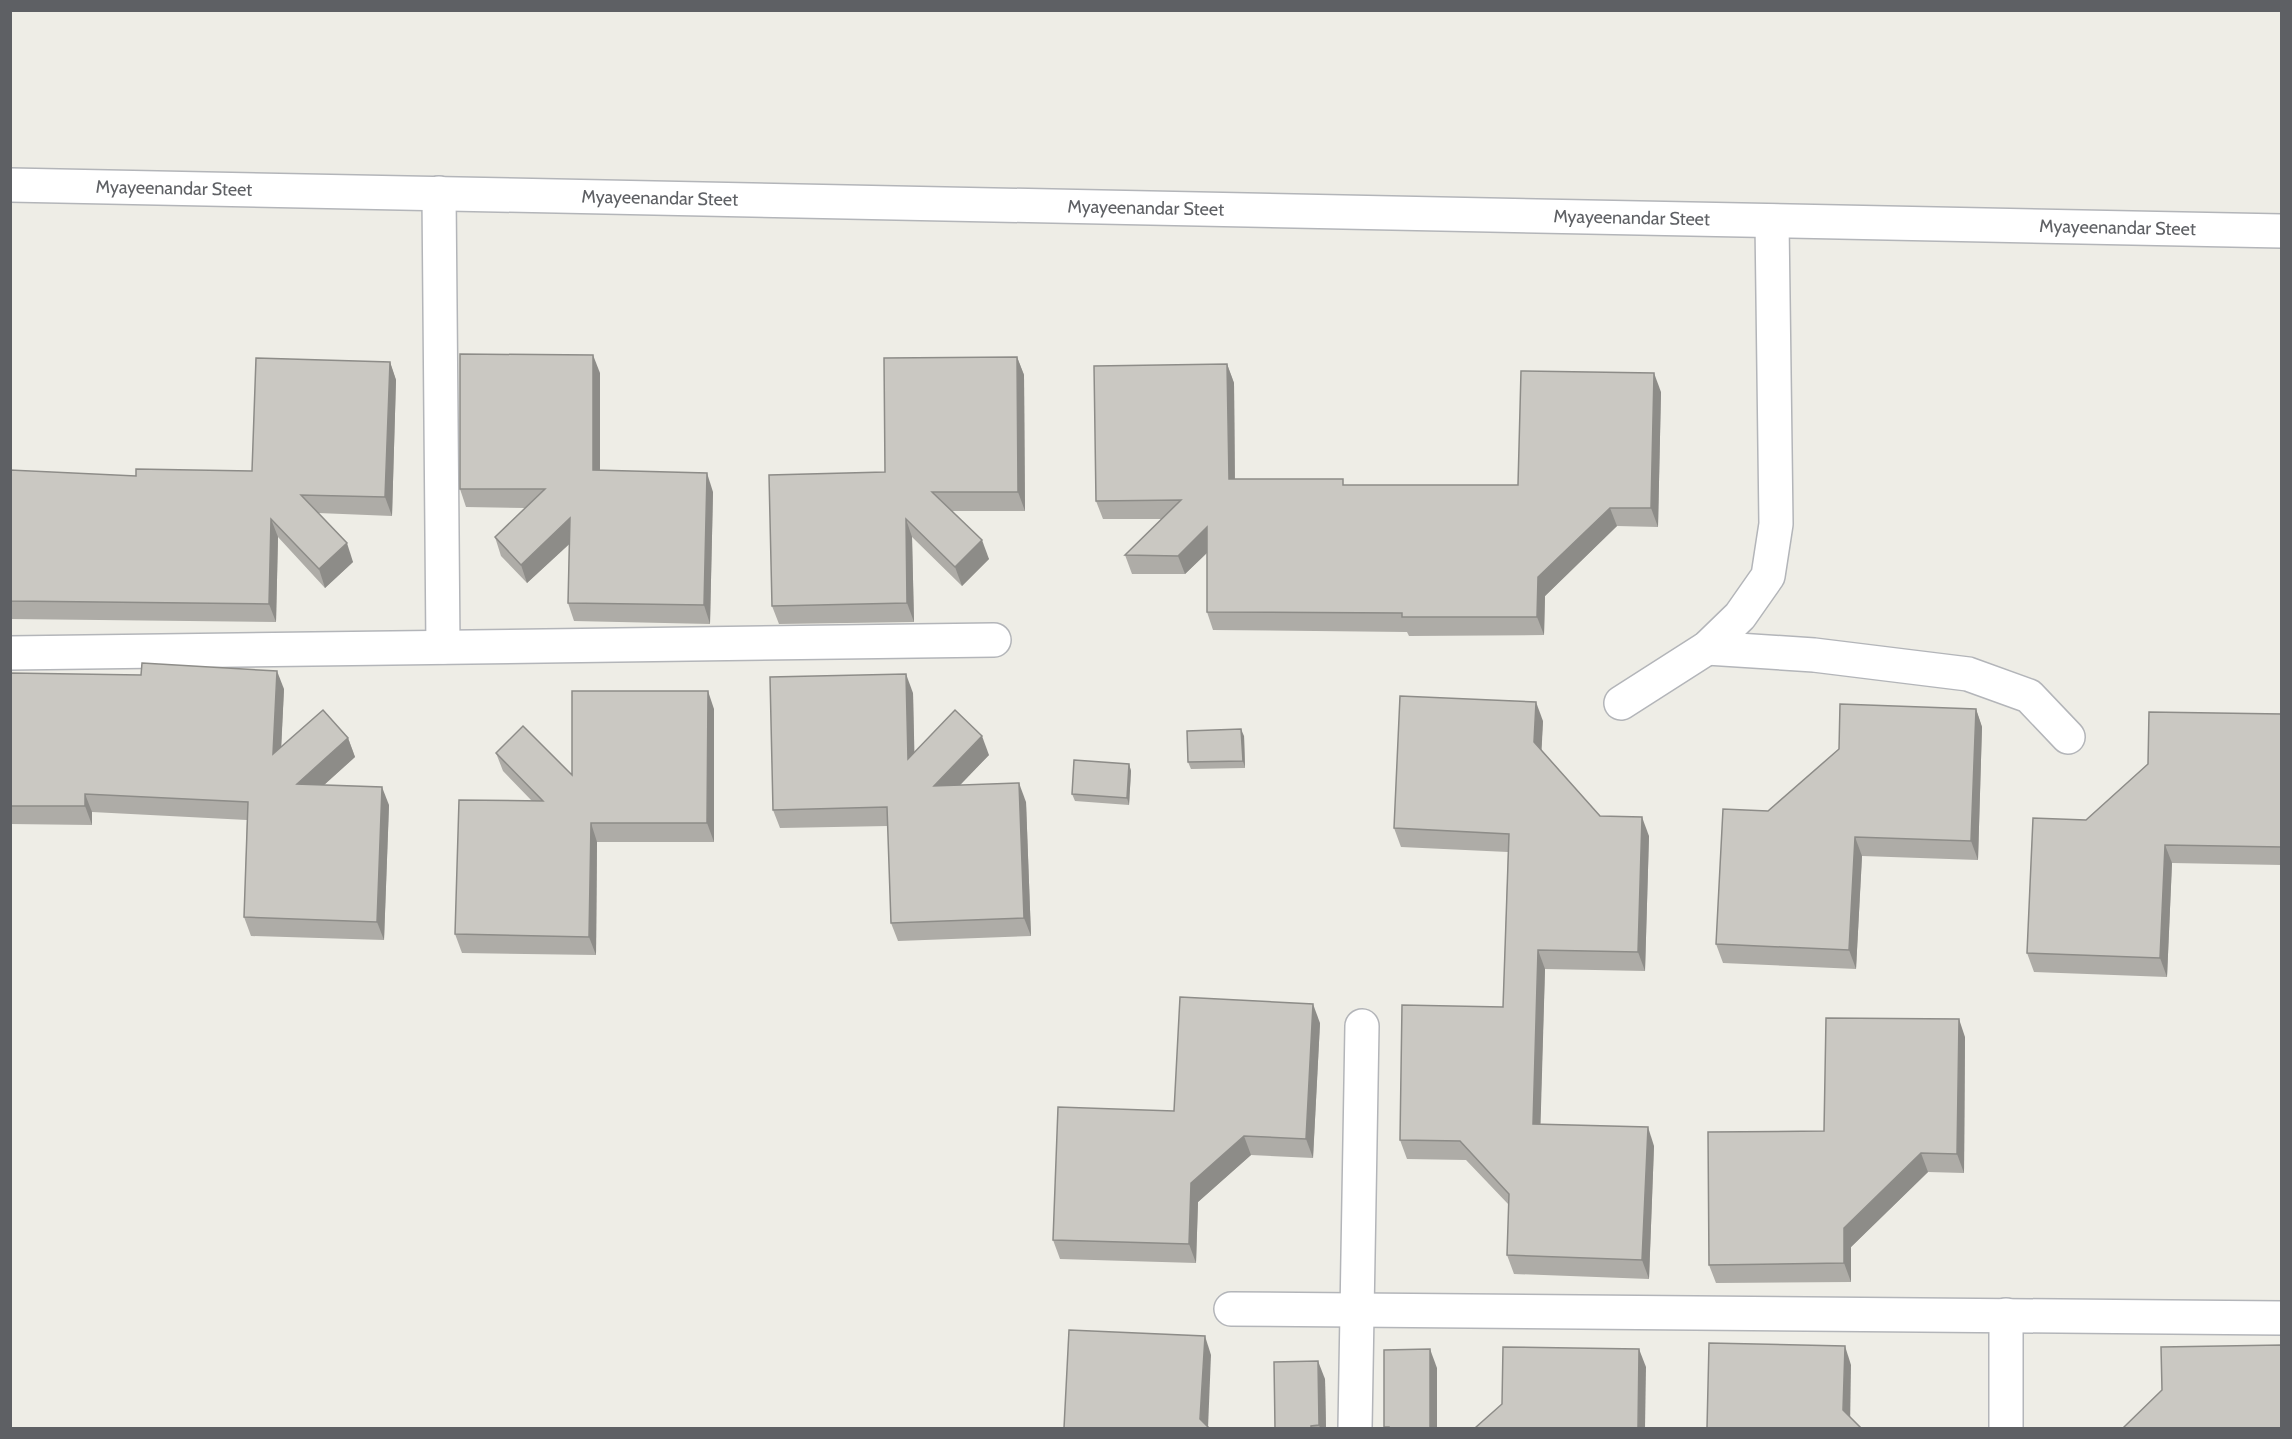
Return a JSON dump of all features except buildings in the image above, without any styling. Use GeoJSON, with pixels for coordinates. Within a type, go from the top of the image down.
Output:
{"type":"FeatureCollection","features":[{"type":"Feature","properties":{"kind":"street","name":"Myayeenandar Steet"},"geometry":{"type":"LineString","coordinates":[[10,185],[2282,231]]}},
{"type":"Feature","properties":{"kind":"street"},"geometry":{"type":"LineString","coordinates":[[439,193],[443,647]]}},
{"type":"Feature","properties":{"kind":"street"},"geometry":{"type":"LineString","coordinates":[[1621,703],[1707,648],[1740,616],[1768,576],[1776,524],[1772,221]]}},
{"type":"Feature","properties":{"kind":"street"},"geometry":{"type":"LineString","coordinates":[[10,653],[994,640]]}},
{"type":"Feature","properties":{"kind":"street"},"geometry":{"type":"LineString","coordinates":[[1707,648],[1814,655],[1968,674],[2029,696],[2068,737]]}},
{"type":"Feature","properties":{"kind":"street"},"geometry":{"type":"LineString","coordinates":[[1355,1428],[1362,1026]]}},
{"type":"Feature","properties":{"kind":"street"},"geometry":{"type":"LineString","coordinates":[[1231,1310],[2282,1318]]}},
{"type":"Feature","properties":{"kind":"street"},"geometry":{"type":"LineString","coordinates":[[2006,1315],[2006,1428]]}}]}
